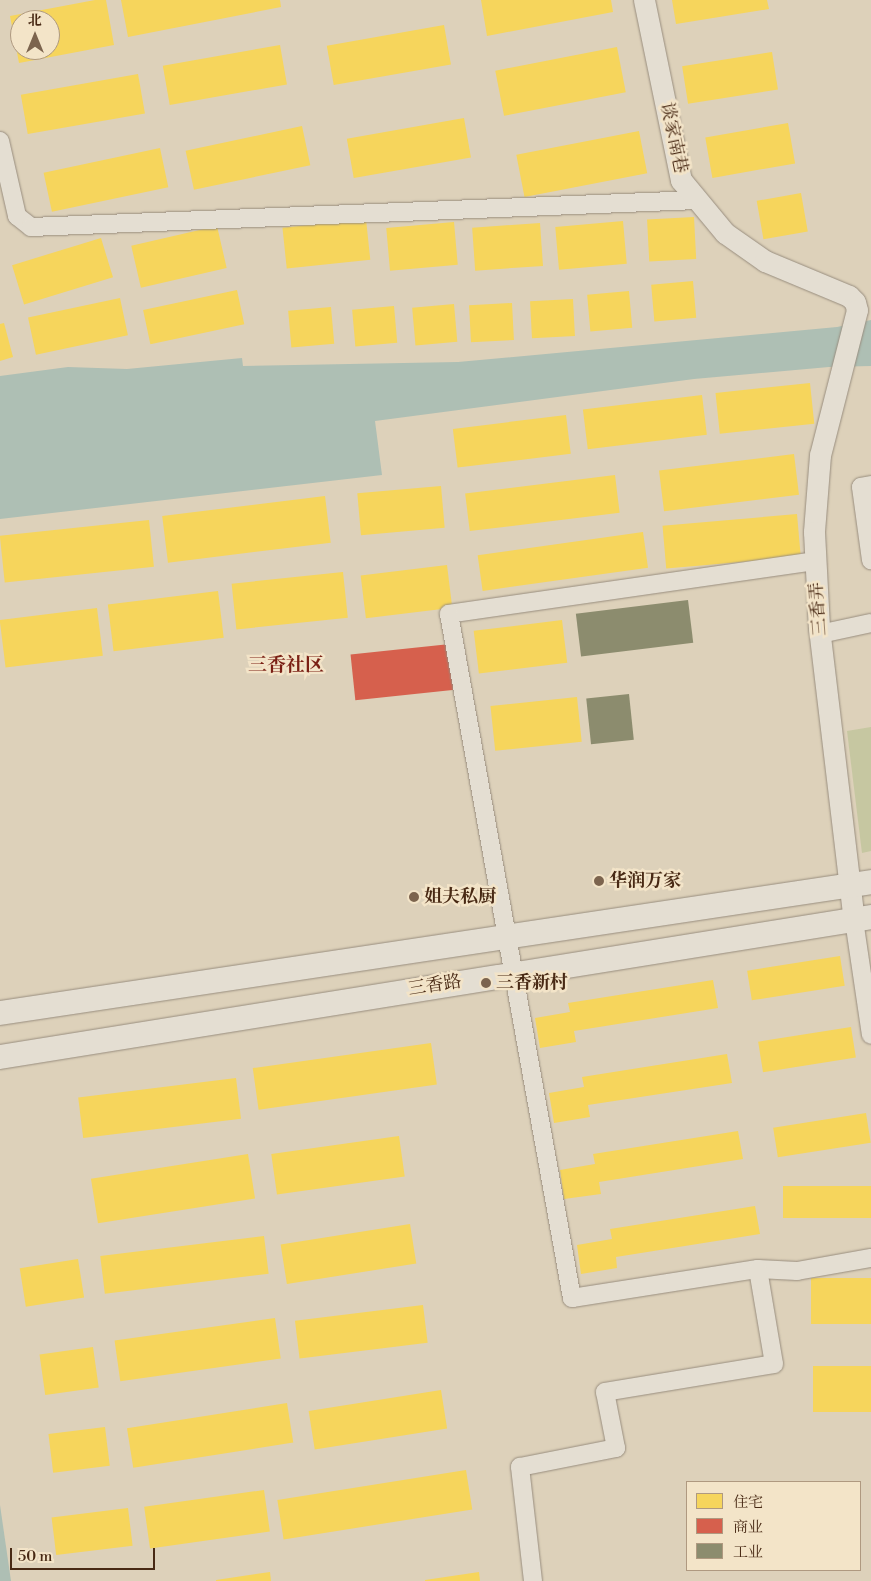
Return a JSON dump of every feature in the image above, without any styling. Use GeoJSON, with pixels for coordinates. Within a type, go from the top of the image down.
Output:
{"type":"FeatureCollection","features":[{"type":"Feature","properties":{"kind":"main road"},"geometry":{"type":"LineString","coordinates":[[0,1013],[861,883]]}},
{"type":"Feature","properties":{"kind":"main road","name":"三香路"},"geometry":{"type":"LineString","coordinates":[[0,1057],[516,972],[863,918]]}},
{"type":"Feature","properties":{"kind":"street","name":"谈家南巷"},"geometry":{"type":"LineString","coordinates":[[644,0],[681,180],[725,233],[765,262],[849,296],[856,306]]}},
{"type":"Feature","properties":{"kind":"street"},"geometry":{"type":"LineString","coordinates":[[0,141],[17,216],[31,227],[698,200]]}},
{"type":"Feature","properties":{"kind":"street","name":"三香弄"},"geometry":{"type":"LineString","coordinates":[[856,306],[820,455],[816,561],[820,634],[861,883],[863,918]]}},
{"type":"Feature","properties":{"kind":"street"},"geometry":{"type":"LineString","coordinates":[[871,485],[861,487],[871,560]]}},
{"type":"Feature","properties":{"kind":"street"},"geometry":{"type":"LineString","coordinates":[[816,561],[450,614],[516,972],[572,1298],[758,1269],[797,1271],[871,1258]]}},
{"type":"Feature","properties":{"kind":"street"},"geometry":{"type":"LineString","coordinates":[[820,634],[871,623]]}},
{"type":"Feature","properties":{"kind":"street"},"geometry":{"type":"LineString","coordinates":[[863,918],[871,1035]]}},
{"type":"Feature","properties":{"kind":"street"},"geometry":{"type":"LineString","coordinates":[[534,1581],[520,1467],[616,1448],[606,1392],[774,1364],[758,1269]]}},
{"type":"Feature","properties":{"kind":"green space"},"geometry":{"type":"Polygon","coordinates":[[[871,727],[871,851],[862,853],[847,731],[871,727]]]}},
{"type":"Feature","properties":{"kind":"shaded area"},"geometry":{"type":"Polygon","coordinates":[[[871,320],[871,366],[829,367],[694,379],[375,421],[382,475],[0,519],[0,376],[68,367],[127,369],[242,358],[243,366],[458,362],[837,327],[871,320]]]}},
{"type":"Feature","properties":{"kind":"shaded area"},"geometry":{"type":"Polygon","coordinates":[[[0,1505],[11,1581],[0,1581],[0,1505]]]}},
{"type":"Feature","properties":{"kind":"building: 住宅"},"geometry":{"type":"Polygon","coordinates":[[[95,0],[106,0],[114,45],[60,55],[60,10],[42,10],[95,0]]]}},
{"type":"Feature","properties":{"kind":"building: 住宅"},"geometry":{"type":"Polygon","coordinates":[[[121,0],[280,0],[281,7],[128,37],[121,0]]]}},
{"type":"Feature","properties":{"kind":"building: 住宅"},"geometry":{"type":"Polygon","coordinates":[[[481,0],[611,0],[613,12],[487,36],[481,0]]]}},
{"type":"Feature","properties":{"kind":"building: 住宅"},"geometry":{"type":"Polygon","coordinates":[[[672,0],[767,0],[769,9],[676,24],[672,0]]]}},
{"type":"Feature","properties":{"kind":"building: 住宅"},"geometry":{"type":"Polygon","coordinates":[[[444,25],[451,64],[334,85],[327,46],[444,25]]]}},
{"type":"Feature","properties":{"kind":"building: 住宅"},"geometry":{"type":"Polygon","coordinates":[[[280,45],[287,84],[170,105],[163,66],[280,45]]]}},
{"type":"Feature","properties":{"kind":"building: 住宅"},"geometry":{"type":"Polygon","coordinates":[[[617,47],[626,92],[504,116],[495,71],[617,47]]]}},
{"type":"Feature","properties":{"kind":"building: 住宅"},"geometry":{"type":"Polygon","coordinates":[[[772,52],[778,90],[688,104],[682,66],[772,52]]]}},
{"type":"Feature","properties":{"kind":"building: 住宅"},"geometry":{"type":"Polygon","coordinates":[[[18,60],[35,60],[19,63],[18,60]]]}},
{"type":"Feature","properties":{"kind":"building: 住宅"},"geometry":{"type":"Polygon","coordinates":[[[138,74],[145,113],[28,134],[21,95],[138,74]]]}},
{"type":"Feature","properties":{"kind":"building: 住宅"},"geometry":{"type":"Polygon","coordinates":[[[464,118],[471,157],[354,178],[347,139],[464,118]]]}},
{"type":"Feature","properties":{"kind":"building: 住宅"},"geometry":{"type":"Polygon","coordinates":[[[788,123],[795,163],[712,178],[705,138],[788,123]]]}},
{"type":"Feature","properties":{"kind":"building: 住宅"},"geometry":{"type":"Polygon","coordinates":[[[302,126],[310,165],[194,190],[186,151],[302,126]]]}},
{"type":"Feature","properties":{"kind":"building: 住宅"},"geometry":{"type":"Polygon","coordinates":[[[639,131],[647,173],[525,197],[516,155],[639,131]]]}},
{"type":"Feature","properties":{"kind":"building: 住宅"},"geometry":{"type":"Polygon","coordinates":[[[160,148],[168,187],[52,212],[44,173],[160,148]]]}},
{"type":"Feature","properties":{"kind":"building: 住宅"},"geometry":{"type":"Polygon","coordinates":[[[801,193],[808,231],[763,239],[757,201],[801,193]]]}},
{"type":"Feature","properties":{"kind":"building: 住宅"},"geometry":{"type":"Polygon","coordinates":[[[694,217],[696,259],[649,261],[647,219],[694,217]]]}},
{"type":"Feature","properties":{"kind":"building: 住宅"},"geometry":{"type":"Polygon","coordinates":[[[366,219],[370,260],[287,269],[282,228],[366,219]]]}},
{"type":"Feature","properties":{"kind":"building: 住宅"},"geometry":{"type":"Polygon","coordinates":[[[623,221],[627,264],[559,270],[555,227],[623,221]]]}},
{"type":"Feature","properties":{"kind":"building: 住宅"},"geometry":{"type":"Polygon","coordinates":[[[454,222],[458,265],[390,271],[386,228],[454,222]]]}},
{"type":"Feature","properties":{"kind":"building: 住宅"},"geometry":{"type":"Polygon","coordinates":[[[540,223],[543,266],[475,271],[472,228],[540,223]]]}},
{"type":"Feature","properties":{"kind":"building: 住宅"},"geometry":{"type":"Polygon","coordinates":[[[217,226],[227,268],[141,288],[131,246],[217,226]]]}},
{"type":"Feature","properties":{"kind":"building: 住宅"},"geometry":{"type":"Polygon","coordinates":[[[101,238],[113,277],[24,304],[12,265],[101,238]]]}},
{"type":"Feature","properties":{"kind":"building: 住宅"},"geometry":{"type":"Polygon","coordinates":[[[693,281],[696,318],[654,322],[651,285],[693,281]]]}},
{"type":"Feature","properties":{"kind":"building: 住宅"},"geometry":{"type":"Polygon","coordinates":[[[237,290],[244,324],[150,344],[143,310],[237,290]]]}},
{"type":"Feature","properties":{"kind":"building: 住宅"},"geometry":{"type":"Polygon","coordinates":[[[629,291],[632,328],[590,332],[587,295],[629,291]]]}},
{"type":"Feature","properties":{"kind":"building: 住宅"},"geometry":{"type":"Polygon","coordinates":[[[120,298],[128,335],[36,355],[28,318],[120,298]]]}},
{"type":"Feature","properties":{"kind":"building: 住宅"},"geometry":{"type":"Polygon","coordinates":[[[573,299],[575,336],[532,338],[530,301],[573,299]]]}},
{"type":"Feature","properties":{"kind":"building: 住宅"},"geometry":{"type":"Polygon","coordinates":[[[512,303],[514,340],[471,342],[469,305],[512,303]]]}},
{"type":"Feature","properties":{"kind":"building: 住宅"},"geometry":{"type":"Polygon","coordinates":[[[454,304],[457,342],[415,346],[412,308],[454,304]]]}},
{"type":"Feature","properties":{"kind":"building: 住宅"},"geometry":{"type":"Polygon","coordinates":[[[394,306],[397,343],[355,347],[352,310],[394,306]]]}},
{"type":"Feature","properties":{"kind":"building: 住宅"},"geometry":{"type":"Polygon","coordinates":[[[331,307],[334,344],[291,348],[288,311],[331,307]]]}},
{"type":"Feature","properties":{"kind":"building: 住宅"},"geometry":{"type":"Polygon","coordinates":[[[4,323],[13,357],[0,361],[0,324],[4,323]]]}},
{"type":"Feature","properties":{"kind":"building: 住宅"},"geometry":{"type":"Polygon","coordinates":[[[810,383],[814,424],[720,434],[716,393],[810,383]]]}},
{"type":"Feature","properties":{"kind":"building: 住宅"},"geometry":{"type":"Polygon","coordinates":[[[702,395],[707,435],[588,449],[583,410],[702,395]]]}},
{"type":"Feature","properties":{"kind":"building: 住宅"},"geometry":{"type":"Polygon","coordinates":[[[566,415],[571,454],[458,468],[453,429],[566,415]]]}},
{"type":"Feature","properties":{"kind":"building: 住宅"},"geometry":{"type":"Polygon","coordinates":[[[794,454],[799,495],[664,511],[659,471],[794,454]]]}},
{"type":"Feature","properties":{"kind":"building: 住宅"},"geometry":{"type":"Polygon","coordinates":[[[615,475],[620,513],[470,531],[465,493],[615,475]]]}},
{"type":"Feature","properties":{"kind":"building: 住宅"},"geometry":{"type":"Polygon","coordinates":[[[441,486],[445,528],[361,535],[357,493],[441,486]]]}},
{"type":"Feature","properties":{"kind":"building: 住宅"},"geometry":{"type":"Polygon","coordinates":[[[325,496],[331,543],[168,563],[162,516],[325,496]]]}},
{"type":"Feature","properties":{"kind":"building: 住宅"},"geometry":{"type":"Polygon","coordinates":[[[797,514],[801,557],[666,569],[663,526],[797,514]]]}},
{"type":"Feature","properties":{"kind":"building: 住宅"},"geometry":{"type":"Polygon","coordinates":[[[149,520],[154,567],[5,582],[0,536],[149,520]]]}},
{"type":"Feature","properties":{"kind":"building: 住宅"},"geometry":{"type":"Polygon","coordinates":[[[643,532],[648,568],[483,591],[478,555],[643,532]]]}},
{"type":"Feature","properties":{"kind":"building: 住宅"},"geometry":{"type":"Polygon","coordinates":[[[447,565],[452,608],[366,618],[361,576],[447,565]]]}},
{"type":"Feature","properties":{"kind":"building: 住宅"},"geometry":{"type":"Polygon","coordinates":[[[343,572],[348,618],[236,629],[232,584],[343,572]]]}},
{"type":"Feature","properties":{"kind":"building: 住宅"},"geometry":{"type":"Polygon","coordinates":[[[218,591],[224,638],[114,651],[108,605],[218,591]]]}},
{"type":"Feature","properties":{"kind":"building: 住宅"},"geometry":{"type":"Polygon","coordinates":[[[97,608],[103,656],[6,668],[0,620],[97,608]]]}},
{"type":"Feature","properties":{"kind":"building: 住宅"},"geometry":{"type":"Polygon","coordinates":[[[562,620],[567,663],[479,674],[474,631],[562,620]]]}},
{"type":"Feature","properties":{"kind":"building: 住宅"},"geometry":{"type":"Polygon","coordinates":[[[577,697],[582,742],[495,751],[490,706],[577,697]]]}},
{"type":"Feature","properties":{"kind":"building: 住宅"},"geometry":{"type":"Polygon","coordinates":[[[840,956],[845,986],[752,1000],[747,971],[840,956]]]}},
{"type":"Feature","properties":{"kind":"building: 住宅"},"geometry":{"type":"Polygon","coordinates":[[[713,980],[718,1008],[574,1031],[576,1042],[540,1048],[535,1018],[570,1012],[568,1003],[713,980]]]}},
{"type":"Feature","properties":{"kind":"building: 住宅"},"geometry":{"type":"Polygon","coordinates":[[[851,1027],[856,1058],[763,1072],[758,1042],[851,1027]]]}},
{"type":"Feature","properties":{"kind":"building: 住宅"},"geometry":{"type":"Polygon","coordinates":[[[431,1043],[437,1085],[259,1110],[253,1068],[431,1043]]]}},
{"type":"Feature","properties":{"kind":"building: 住宅"},"geometry":{"type":"Polygon","coordinates":[[[727,1054],[732,1083],[588,1105],[590,1117],[554,1123],[549,1093],[584,1087],[582,1077],[727,1054]]]}},
{"type":"Feature","properties":{"kind":"building: 住宅"},"geometry":{"type":"Polygon","coordinates":[[[236,1078],[241,1119],[83,1138],[78,1097],[236,1078]]]}},
{"type":"Feature","properties":{"kind":"building: 住宅"},"geometry":{"type":"Polygon","coordinates":[[[866,1113],[871,1143],[778,1157],[773,1128],[866,1113]]]}},
{"type":"Feature","properties":{"kind":"building: 住宅"},"geometry":{"type":"Polygon","coordinates":[[[738,1131],[743,1159],[599,1182],[601,1194],[564,1199],[560,1170],[595,1164],[593,1154],[738,1131]]]}},
{"type":"Feature","properties":{"kind":"building: 住宅"},"geometry":{"type":"Polygon","coordinates":[[[399,1136],[405,1177],[277,1195],[271,1154],[399,1136]]]}},
{"type":"Feature","properties":{"kind":"building: 住宅"},"geometry":{"type":"Polygon","coordinates":[[[248,1154],[255,1198],[98,1223],[91,1179],[248,1154]]]}},
{"type":"Feature","properties":{"kind":"building: 住宅"},"geometry":{"type":"Polygon","coordinates":[[[783,1186],[871,1186],[871,1218],[783,1218],[783,1186]]]}},
{"type":"Feature","properties":{"kind":"building: 住宅"},"geometry":{"type":"Polygon","coordinates":[[[755,1206],[760,1234],[616,1257],[617,1268],[581,1274],[577,1245],[612,1239],[610,1229],[755,1206]]]}},
{"type":"Feature","properties":{"kind":"building: 住宅"},"geometry":{"type":"Polygon","coordinates":[[[410,1224],[416,1264],[287,1284],[281,1244],[410,1224]]]}},
{"type":"Feature","properties":{"kind":"building: 住宅"},"geometry":{"type":"Polygon","coordinates":[[[264,1236],[269,1274],[105,1294],[100,1256],[264,1236]]]}},
{"type":"Feature","properties":{"kind":"building: 住宅"},"geometry":{"type":"Polygon","coordinates":[[[78,1259],[84,1298],[26,1307],[20,1268],[78,1259]]]}},
{"type":"Feature","properties":{"kind":"building: 住宅"},"geometry":{"type":"Polygon","coordinates":[[[811,1278],[871,1278],[871,1324],[811,1324],[811,1278]]]}},
{"type":"Feature","properties":{"kind":"building: 住宅"},"geometry":{"type":"Polygon","coordinates":[[[423,1305],[428,1343],[300,1358],[295,1321],[423,1305]]]}},
{"type":"Feature","properties":{"kind":"building: 住宅"},"geometry":{"type":"Polygon","coordinates":[[[275,1318],[281,1359],[120,1381],[115,1341],[275,1318]]]}},
{"type":"Feature","properties":{"kind":"building: 住宅"},"geometry":{"type":"Polygon","coordinates":[[[93,1347],[99,1388],[45,1395],[40,1355],[93,1347]]]}},
{"type":"Feature","properties":{"kind":"building: 住宅"},"geometry":{"type":"Polygon","coordinates":[[[813,1366],[871,1366],[871,1412],[813,1412],[813,1366]]]}},
{"type":"Feature","properties":{"kind":"building: 住宅"},"geometry":{"type":"Polygon","coordinates":[[[441,1390],[447,1429],[315,1449],[309,1411],[441,1390]]]}},
{"type":"Feature","properties":{"kind":"building: 住宅"},"geometry":{"type":"Polygon","coordinates":[[[287,1403],[293,1443],[133,1468],[127,1428],[287,1403]]]}},
{"type":"Feature","properties":{"kind":"building: 住宅"},"geometry":{"type":"Polygon","coordinates":[[[105,1427],[110,1466],[53,1473],[48,1434],[105,1427]]]}},
{"type":"Feature","properties":{"kind":"building: 住宅"},"geometry":{"type":"Polygon","coordinates":[[[466,1470],[472,1510],[284,1539],[277,1500],[466,1470]]]}},
{"type":"Feature","properties":{"kind":"building: 住宅"},"geometry":{"type":"Polygon","coordinates":[[[264,1490],[270,1532],[150,1548],[144,1507],[264,1490]]]}},
{"type":"Feature","properties":{"kind":"building: 住宅"},"geometry":{"type":"Polygon","coordinates":[[[128,1508],[133,1546],[56,1555],[52,1517],[128,1508]]]}},
{"type":"Feature","properties":{"kind":"building: 住宅"},"geometry":{"type":"Polygon","coordinates":[[[270,1572],[271,1581],[216,1581],[216,1580],[270,1572]]]}},
{"type":"Feature","properties":{"kind":"building: 住宅"},"geometry":{"type":"Polygon","coordinates":[[[479,1572],[480,1581],[425,1581],[425,1580],[479,1572]]]}},
{"type":"Feature","properties":{"kind":"building: 商业"},"geometry":{"type":"Polygon","coordinates":[[[450,644],[455,690],[355,700],[351,654],[450,644]]]}},
{"type":"Feature","properties":{"kind":"building: 工业"},"geometry":{"type":"Polygon","coordinates":[[[688,600],[693,643],[581,656],[576,614],[688,600]]]}},
{"type":"Feature","properties":{"kind":"building: 工业"},"geometry":{"type":"Polygon","coordinates":[[[629,694],[634,740],[591,744],[586,698],[629,694]]]}},
{"type":"Feature","properties":{"kind":"place","name":"华润万家"},"geometry":{"type":"Point","coordinates":[599,881]}},
{"type":"Feature","properties":{"kind":"place","name":"姐夫私厨"},"geometry":{"type":"Point","coordinates":[414,897]}},
{"type":"Feature","properties":{"kind":"place","name":"三香新村"},"geometry":{"type":"Point","coordinates":[486,983]}},
{"type":"Feature","properties":{"kind":"district","name":"三香社区"},"geometry":{"type":"Point","coordinates":[286,666]}}]}
